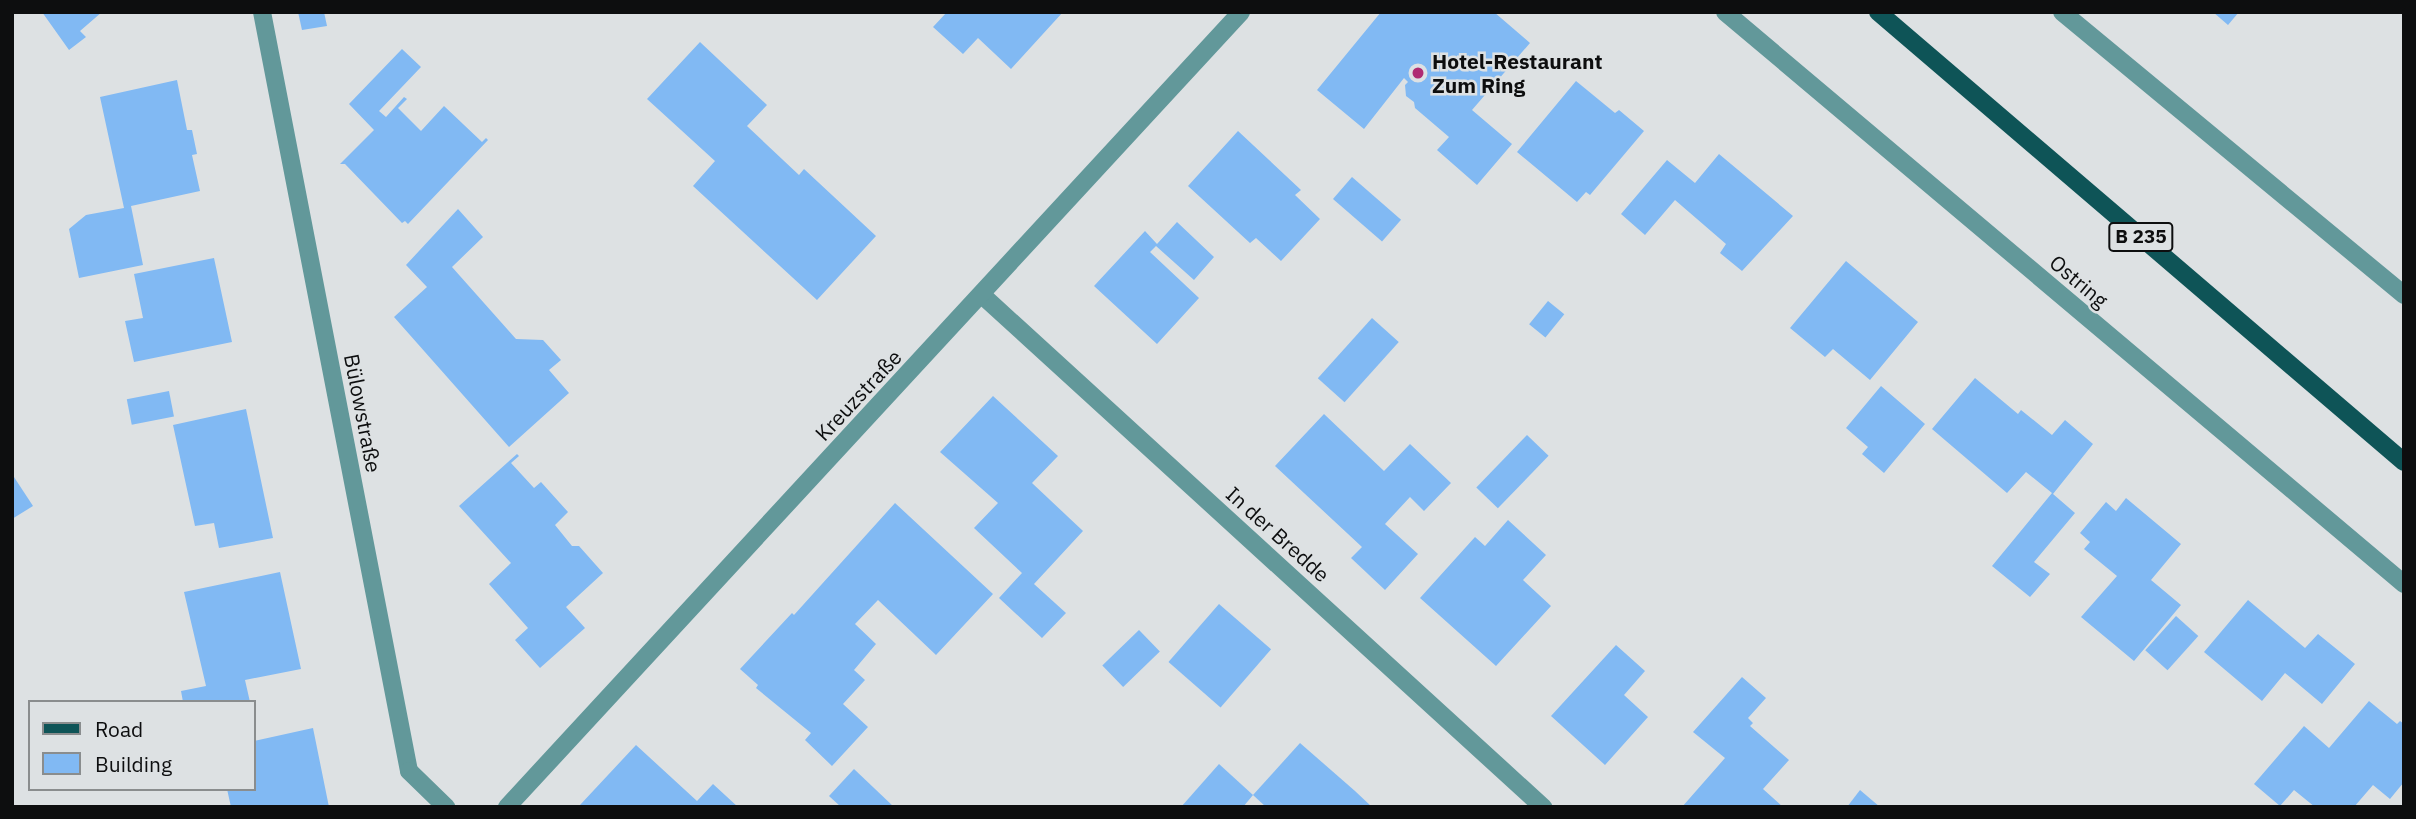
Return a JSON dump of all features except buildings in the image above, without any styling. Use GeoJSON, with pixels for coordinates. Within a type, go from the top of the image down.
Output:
{"type":"FeatureCollection","features":[{"type":"Feature","properties":{"kind":"main road","name":"B 235"},"geometry":{"type":"LineString","coordinates":[[1878,12],[2404,462]]}},
{"type":"Feature","properties":{"kind":"street","name":"Bülowstraße"},"geometry":{"type":"LineString","coordinates":[[262,12],[409,771],[446,807]]}},
{"type":"Feature","properties":{"kind":"street","name":"Kreuzstraße"},"geometry":{"type":"LineString","coordinates":[[508,807],[1241,12]]}},
{"type":"Feature","properties":{"kind":"street","name":"Ostring"},"geometry":{"type":"LineString","coordinates":[[1725,12],[2404,584]]}},
{"type":"Feature","properties":{"kind":"street"},"geometry":{"type":"LineString","coordinates":[[2062,12],[2404,295]]}},
{"type":"Feature","properties":{"kind":"street","name":"In der Bredde"},"geometry":{"type":"LineString","coordinates":[[982,295],[1543,807]]}},
{"type":"Feature","properties":{"kind":"place","name":"Hotel-Restaurant Zum Ring"},"geometry":{"type":"Point","coordinates":[1418,73]}}]}
